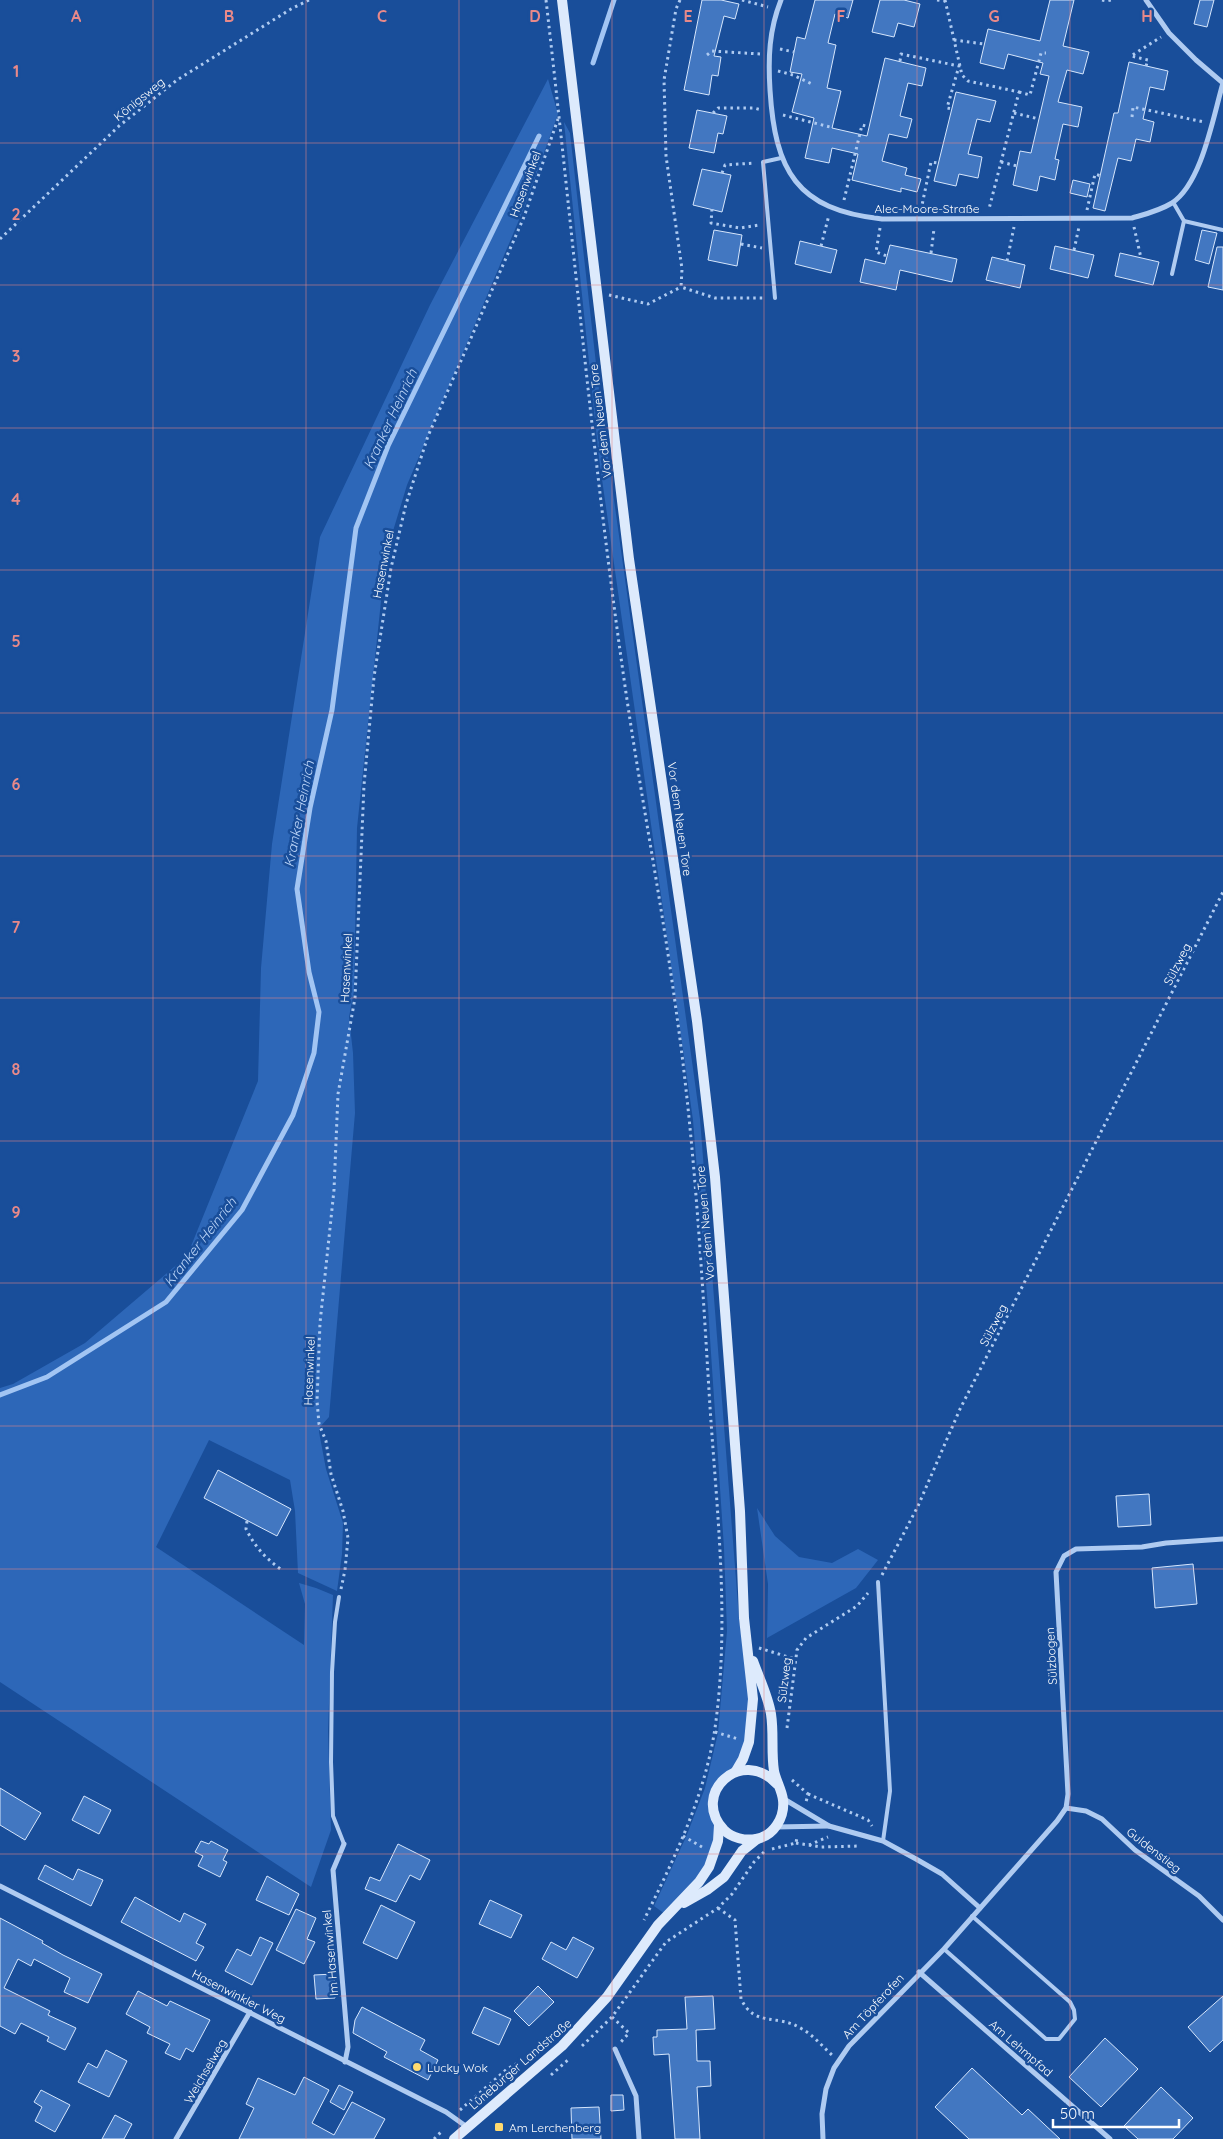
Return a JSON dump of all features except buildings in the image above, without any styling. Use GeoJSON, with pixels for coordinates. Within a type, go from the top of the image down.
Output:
{"type":"FeatureCollection","features":[{"type":"Feature","properties":{"kind":"main road","name":"Vor dem Neuen Tore"},"geometry":{"type":"LineString","coordinates":[[562,0],[629,559],[697,1021],[714,1167],[740,1511],[746,1644]]}},
{"type":"Feature","properties":{"kind":"main road","name":"Lüneburger Landstraße"},"geometry":{"type":"LineString","coordinates":[[454,2139],[562,2046],[579,2028],[607,1997],[645,1942],[672,1909],[699,1882],[709,1867],[718,1841],[719,1825],[714,1815],[713,1804],[715,1794],[719,1784],[736,1771],[744,1759],[750,1742],[753,1716],[752,1690],[746,1644]]}},
{"type":"Feature","properties":{"kind":"main road"},"geometry":{"type":"LineString","coordinates":[[746,1644],[771,1714],[774,1770],[783,1799],[782,1814],[776,1827]]}},
{"type":"Feature","properties":{"kind":"main road"},"geometry":{"type":"LineString","coordinates":[[736,1771],[747,1769],[759,1770],[777,1784]]}},
{"type":"Feature","properties":{"kind":"main road"},"geometry":{"type":"LineString","coordinates":[[719,1825],[736,1838],[746,1840],[757,1839]]}},
{"type":"Feature","properties":{"kind":"main road","name":"Lüneburger Landstraße"},"geometry":{"type":"LineString","coordinates":[[672,1909],[708,1890],[724,1876],[742,1851],[776,1827]]}},
{"type":"Feature","properties":{"kind":"street","name":"Alec-Moore-Straße"},"geometry":{"type":"LineString","coordinates":[[781,0],[777,9],[768,54],[775,136],[782,158],[794,180],[812,197],[830,209],[841,213],[882,220],[1132,218],[1153,213],[1174,202],[1192,182],[1223,83]]}},
{"type":"Feature","properties":{"kind":"street"},"geometry":{"type":"LineString","coordinates":[[1146,0],[1169,33],[1223,83]]}},
{"type":"Feature","properties":{"kind":"street","name":"Sülzbogen"},"geometry":{"type":"LineString","coordinates":[[1066,1808],[1068,1794],[1056,1572],[1064,1556],[1076,1549],[1142,1547],[1166,1543],[1223,1539]]}},
{"type":"Feature","properties":{"kind":"street"},"geometry":{"type":"LineString","coordinates":[[783,1799],[830,1826],[881,1841],[942,1874],[980,1908]]}},
{"type":"Feature","properties":{"kind":"street","name":"Am Töpferofen"},"geometry":{"type":"LineString","coordinates":[[823,2139],[822,2114],[826,2089],[839,2061],[849,2046],[944,1948],[1057,1822],[1066,1808]]}},
{"type":"Feature","properties":{"kind":"street","name":"Guldenstieg"},"geometry":{"type":"LineString","coordinates":[[1066,1808],[1086,1811],[1102,1819],[1135,1850],[1199,1896],[1223,1920]]}},
{"type":"Feature","properties":{"kind":"street"},"geometry":{"type":"LineString","coordinates":[[776,1827],[830,1826]]}},
{"type":"Feature","properties":{"kind":"street","name":"Im Hasenwinkel"},"geometry":{"type":"LineString","coordinates":[[344,1844],[333,1870],[348,2048],[345,2062]]}},
{"type":"Feature","properties":{"kind":"street","name":"Hasenwinkler Weg"},"geometry":{"type":"LineString","coordinates":[[0,1886],[454,2117],[467,2127]]}},
{"type":"Feature","properties":{"kind":"street","name":"Am Lehmpfad"},"geometry":{"type":"LineString","coordinates":[[919,1972],[1110,2139]]}},
{"type":"Feature","properties":{"kind":"street","name":"Weichselweg"},"geometry":{"type":"LineString","coordinates":[[176,2139],[250,2012]]}},
{"type":"Feature","properties":{"kind":"street"},"geometry":{"type":"LineString","coordinates":[[615,2049],[636,2096],[639,2139]]}},
{"type":"Feature","properties":{"kind":"lane"},"geometry":{"type":"LineString","coordinates":[[775,298],[764,162],[782,158]]}},
{"type":"Feature","properties":{"kind":"lane"},"geometry":{"type":"LineString","coordinates":[[1172,274],[1184,221],[1174,202]]}},
{"type":"Feature","properties":{"kind":"lane"},"geometry":{"type":"LineString","coordinates":[[1184,221],[1223,230]]}},
{"type":"Feature","properties":{"kind":"lane"},"geometry":{"type":"LineString","coordinates":[[878,1582],[890,1791],[881,1841]]}},
{"type":"Feature","properties":{"kind":"lane"},"geometry":{"type":"LineString","coordinates":[[339,1597],[335,1622],[332,1672],[331,1762],[333,1816],[344,1844]]}},
{"type":"Feature","properties":{"kind":"lane"},"geometry":{"type":"LineString","coordinates":[[944,1948],[1046,2039],[1058,2039],[1075,2018],[1070,2002],[972,1916]]}},
{"type":"Feature","properties":{"kind":"path","name":"Königsweg"},"geometry":{"type":"LineString","coordinates":[[0,239],[118,126],[177,80],[309,0]]}},
{"type":"Feature","properties":{"kind":"path"},"geometry":{"type":"LineString","coordinates":[[546,0],[598,474],[624,680],[678,1019],[698,1214],[720,1558],[722,1631],[715,1732],[702,1787],[686,1828],[640,1928]]}},
{"type":"Feature","properties":{"kind":"path"},"geometry":{"type":"LineString","coordinates":[[680,0],[676,9],[664,80],[666,156],[682,269],[681,287]]}},
{"type":"Feature","properties":{"kind":"path"},"geometry":{"type":"LineString","coordinates":[[742,0],[777,9]]}},
{"type":"Feature","properties":{"kind":"path"},"geometry":{"type":"LineString","coordinates":[[937,0],[945,1],[959,66],[962,75],[968,81],[1030,95],[1041,52],[1046,53]]}},
{"type":"Feature","properties":{"kind":"path"},"geometry":{"type":"LineString","coordinates":[[1102,0],[1107,2],[1111,0]]}},
{"type":"Feature","properties":{"kind":"path"},"geometry":{"type":"LineString","coordinates":[[1146,66],[1148,60],[1131,56],[1169,33]]}},
{"type":"Feature","properties":{"kind":"path"},"geometry":{"type":"LineString","coordinates":[[954,40],[984,44]]}},
{"type":"Feature","properties":{"kind":"path"},"geometry":{"type":"LineString","coordinates":[[707,55],[712,51],[768,54]]}},
{"type":"Feature","properties":{"kind":"path"},"geometry":{"type":"LineString","coordinates":[[900,62],[901,54],[959,66]]}},
{"type":"Feature","properties":{"kind":"path"},"geometry":{"type":"LineString","coordinates":[[952,109],[948,108],[959,66]]}},
{"type":"Feature","properties":{"kind":"path"},"geometry":{"type":"LineString","coordinates":[[769,69],[794,75],[812,84]]}},
{"type":"Feature","properties":{"kind":"path","name":"Alec-Moore-Straße"},"geometry":{"type":"LineString","coordinates":[[987,219],[1019,92]]}},
{"type":"Feature","properties":{"kind":"path"},"geometry":{"type":"LineString","coordinates":[[1132,116],[1133,107],[1211,123]]}},
{"type":"Feature","properties":{"kind":"path"},"geometry":{"type":"LineString","coordinates":[[713,113],[718,108],[754,108],[830,127]]}},
{"type":"Feature","properties":{"kind":"path"},"geometry":{"type":"LineString","coordinates":[[1014,113],[1039,119]]}},
{"type":"Feature","properties":{"kind":"path","name":"Hasenwinkel"},"geometry":{"type":"LineString","coordinates":[[339,1597],[346,1570],[347,1525],[332,1474],[326,1441],[319,1424],[317,1400],[320,1323],[334,1190],[338,1094],[355,998],[364,785],[374,676],[391,568],[416,469],[428,436],[524,217],[559,116]]}},
{"type":"Feature","properties":{"kind":"path"},"geometry":{"type":"LineString","coordinates":[[841,213],[862,124],[869,127]]}},
{"type":"Feature","properties":{"kind":"path"},"geometry":{"type":"LineString","coordinates":[[722,173],[725,165],[764,162]]}},
{"type":"Feature","properties":{"kind":"path"},"geometry":{"type":"LineString","coordinates":[[919,219],[931,162],[938,163]]}},
{"type":"Feature","properties":{"kind":"path"},"geometry":{"type":"LineString","coordinates":[[1001,162],[1017,166]]}},
{"type":"Feature","properties":{"kind":"path"},"geometry":{"type":"LineString","coordinates":[[1074,250],[1095,174],[1101,176]]}},
{"type":"Feature","properties":{"kind":"path"},"geometry":{"type":"LineString","coordinates":[[712,209],[711,223],[740,228],[769,224]]}},
{"type":"Feature","properties":{"kind":"path"},"geometry":{"type":"LineString","coordinates":[[821,246],[830,209]]}},
{"type":"Feature","properties":{"kind":"path"},"geometry":{"type":"LineString","coordinates":[[1132,218],[1141,258]]}},
{"type":"Feature","properties":{"kind":"path"},"geometry":{"type":"LineString","coordinates":[[932,253],[935,219]]}},
{"type":"Feature","properties":{"kind":"path"},"geometry":{"type":"LineString","coordinates":[[1007,260],[1015,219]]}},
{"type":"Feature","properties":{"kind":"path"},"geometry":{"type":"LineString","coordinates":[[882,220],[876,252],[887,256]]}},
{"type":"Feature","properties":{"kind":"path"},"geometry":{"type":"LineString","coordinates":[[740,244],[771,250]]}},
{"type":"Feature","properties":{"kind":"path"},"geometry":{"type":"LineString","coordinates":[[578,289],[648,304],[681,287],[715,298],[775,298]]}},
{"type":"Feature","properties":{"kind":"path","name":"Sülzweg"},"geometry":{"type":"LineString","coordinates":[[786,1733],[797,1650],[806,1638],[857,1606],[878,1582],[918,1506],[960,1409],[1223,892]]}},
{"type":"Feature","properties":{"kind":"path"},"geometry":{"type":"LineString","coordinates":[[248,1521],[246,1529],[255,1546],[267,1560],[282,1570]]}},
{"type":"Feature","properties":{"kind":"path"},"geometry":{"type":"LineString","coordinates":[[746,1644],[795,1659]]}},
{"type":"Feature","properties":{"kind":"path"},"geometry":{"type":"LineString","coordinates":[[796,1843],[813,1846],[856,1847],[881,1841],[868,1820],[808,1794]]}},
{"type":"Feature","properties":{"kind":"path"},"geometry":{"type":"LineString","coordinates":[[589,2039],[612,2017],[666,1942],[718,1908],[732,1894],[745,1874]]}},
{"type":"Feature","properties":{"kind":"path"},"geometry":{"type":"LineString","coordinates":[[718,1908],[735,1920],[742,1999],[746,2009],[751,2014],[790,2023],[803,2029],[839,2061]]}},
{"type":"Feature","properties":{"kind":"path"},"geometry":{"type":"LineString","coordinates":[[612,2017],[629,2033],[615,2049]]}},
{"type":"Feature","properties":{"kind":"path"},"geometry":{"type":"LineString","coordinates":[[535,2049],[563,2024]]}},
{"type":"Feature","properties":{"kind":"path"},"geometry":{"type":"LineString","coordinates":[[454,2117],[506,2069],[525,2058]]}},
{"type":"Feature","properties":{"kind":"shaded area"},"geometry":{"type":"Polygon","coordinates":[[[548,79],[558,114],[524,208],[407,485],[386,554],[357,828],[354,991],[349,1017],[353,1053],[355,1113],[329,1417],[320,1427],[319,1432],[326,1469],[343,1523],[342,1554],[337,1591],[298,1573],[295,1511],[290,1480],[209,1440],[156,1547],[304,1645],[305,1604],[299,1583],[333,1595],[328,1731],[331,1830],[311,1887],[0,1682],[0,1388],[13,1384],[85,1343],[187,1256],[258,1081],[261,968],[272,844],[320,537],[430,305],[548,79]]]}},
{"type":"Feature","properties":{"kind":"shaded area"},"geometry":{"type":"Polygon","coordinates":[[[564,122],[570,133],[600,399],[700,1119],[739,1618],[750,1700],[748,1740],[734,1770],[717,1782],[717,1825],[707,1866],[665,1914],[654,1906],[686,1837],[705,1788],[718,1733],[727,1631],[724,1548],[693,1120],[599,458],[564,122]]]}},
{"type":"Feature","properties":{"kind":"shaded area"},"geometry":{"type":"Polygon","coordinates":[[[757,1508],[775,1536],[799,1557],[832,1563],[858,1549],[878,1560],[856,1588],[767,1638],[768,1584],[757,1508]]]}},
{"type":"Feature","properties":{"kind":"waterway","name":"Kranker Heinrich"},"geometry":{"type":"LineString","coordinates":[[593,63],[614,0]]}},
{"type":"Feature","properties":{"kind":"waterway","name":"Kranker Heinrich"},"geometry":{"type":"LineString","coordinates":[[0,1395],[47,1377],[166,1302],[242,1210],[293,1115],[314,1053],[319,1012],[309,972],[297,889],[310,808],[332,710],[356,528],[388,446],[539,136]]}},
{"type":"Feature","properties":{"kind":"place","name":"Lucky Wok"},"geometry":{"type":"Point","coordinates":[417,2067]}},
{"type":"Feature","properties":{"kind":"place","name":"Am Lerchenberg"},"geometry":{"type":"Point","coordinates":[499,2127]}}]}
